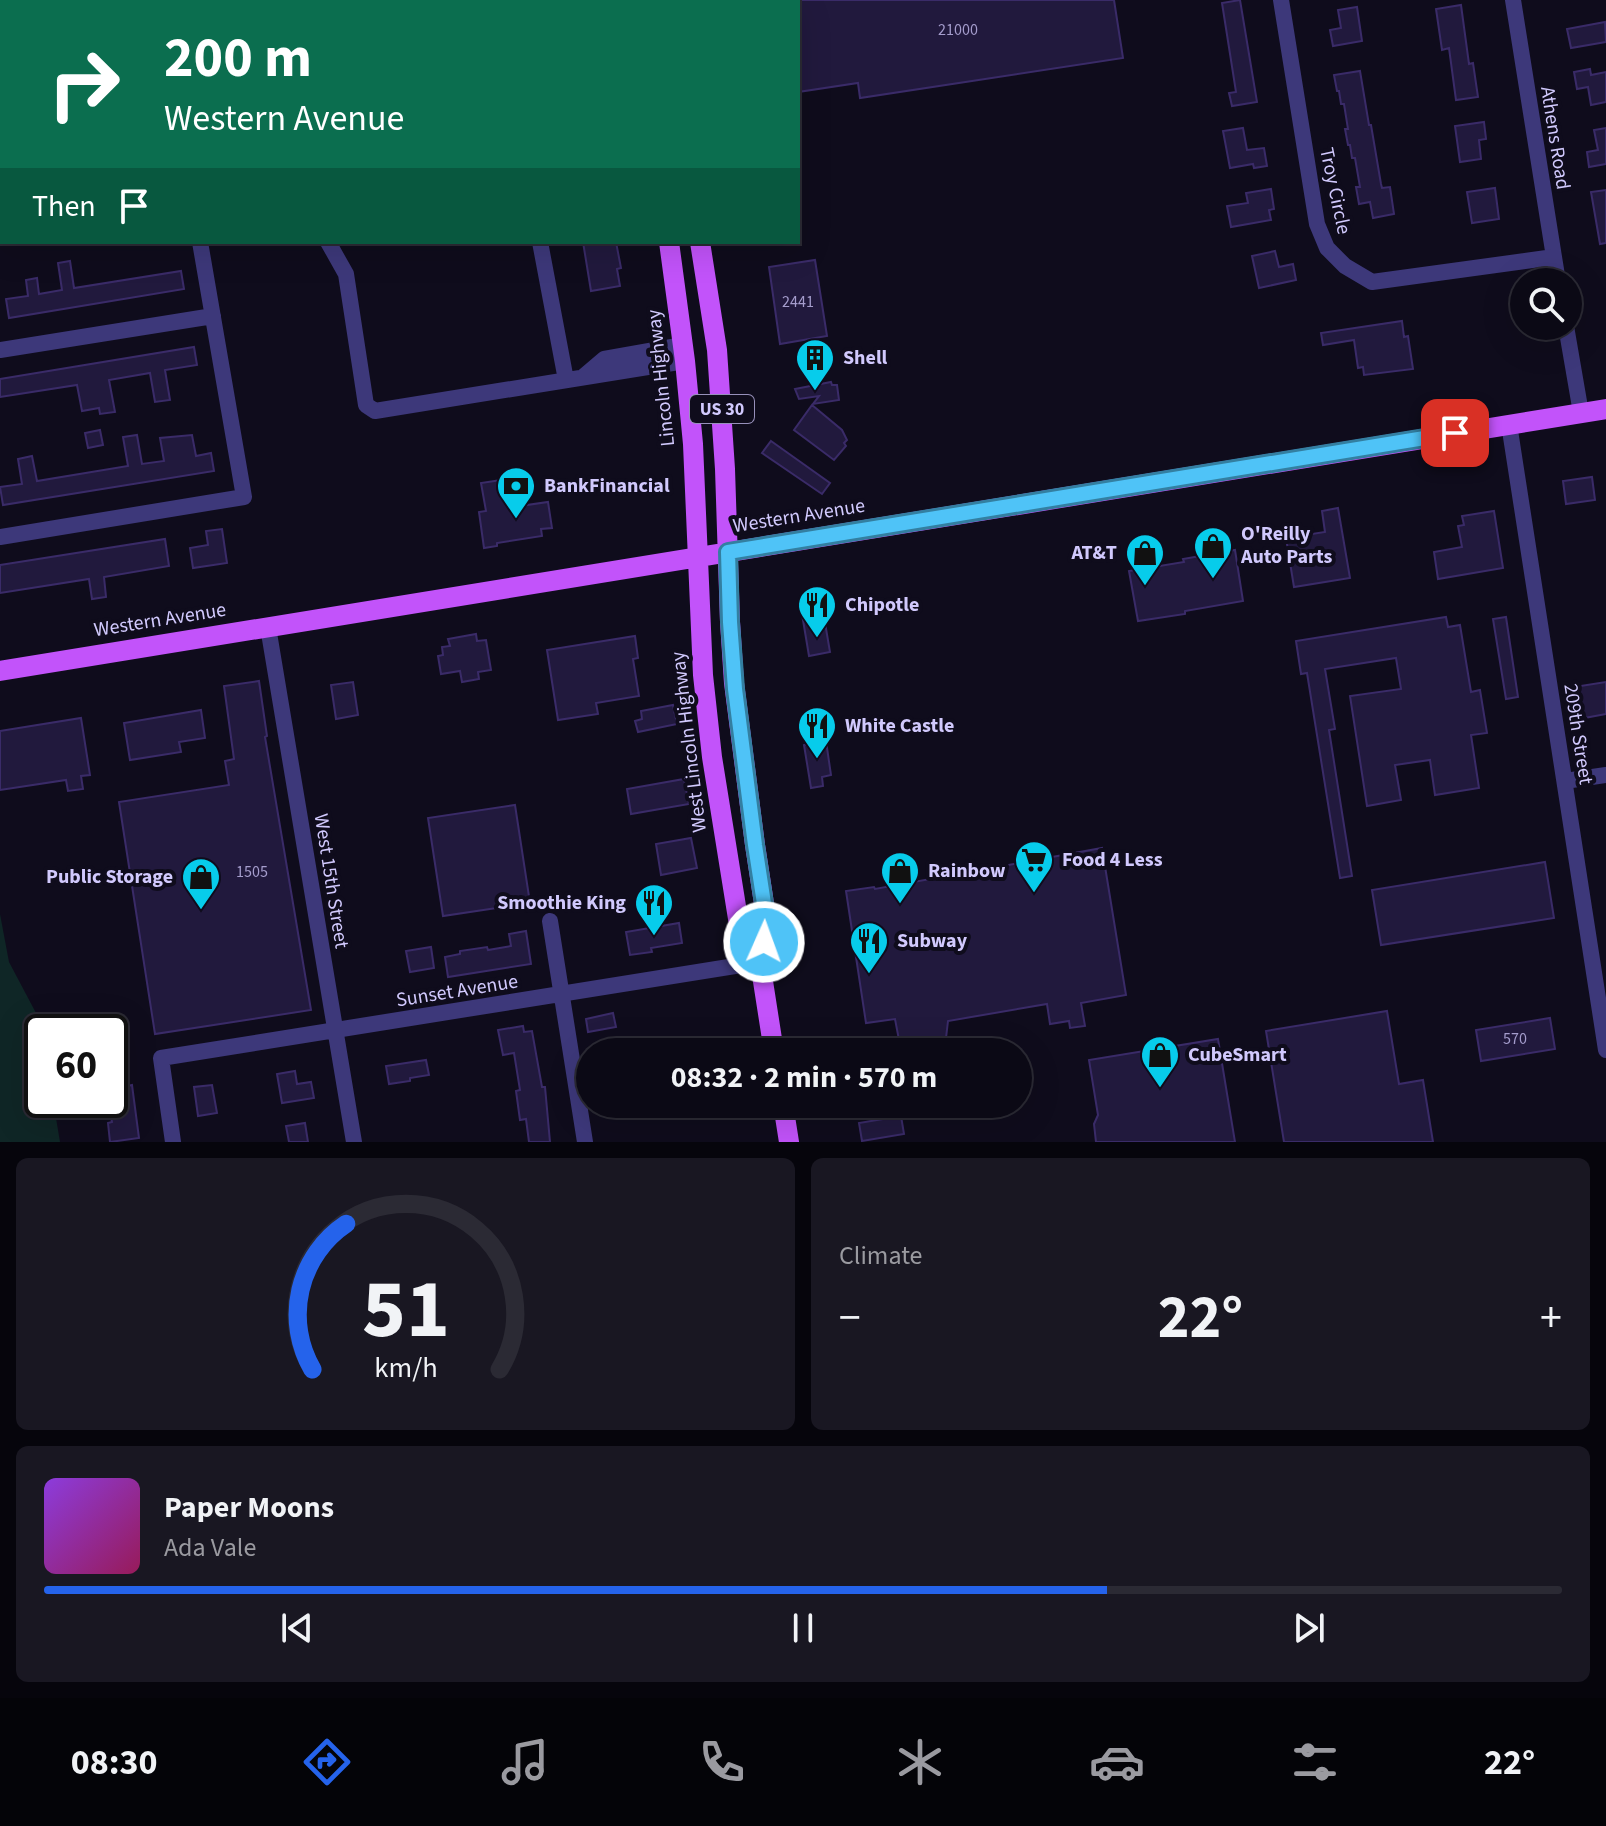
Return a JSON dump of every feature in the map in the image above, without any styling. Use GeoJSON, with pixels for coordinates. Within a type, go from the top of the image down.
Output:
{"type":"FeatureCollection","features":[{"type":"Feature","properties":{"kind":"main road","name":"Lincoln Highway"},"geometry":{"type":"LineString","coordinates":[[669,244],[693,444],[697,557]]}},
{"type":"Feature","properties":{"kind":"main road","name":"US 30"},"geometry":{"type":"LineString","coordinates":[[700,244],[718,361],[728,552]]}},
{"type":"Feature","properties":{"kind":"main road","name":"Western Avenue"},"geometry":{"type":"LineString","coordinates":[[0,671],[1606,409]]}},
{"type":"Feature","properties":{"kind":"main road","name":"West Lincoln Highway"},"geometry":{"type":"LineString","coordinates":[[728,552],[735,689],[767,923],[760,962],[772,1038]]}},
{"type":"Feature","properties":{"kind":"main road","name":"West Lincoln Highway"},"geometry":{"type":"LineString","coordinates":[[697,557],[703,675],[720,814],[740,931],[760,962]]}},
{"type":"Feature","properties":{"kind":"main road"},"geometry":{"type":"LineString","coordinates":[[785,1118],[789,1142]]}},
{"type":"Feature","properties":{"kind":"street","name":"Troy Circle"},"geometry":{"type":"LineString","coordinates":[[1281,0],[1317,224],[1327,248],[1345,266],[1372,282],[1554,257]]}},
{"type":"Feature","properties":{"kind":"street","name":"Athens Road"},"geometry":{"type":"LineString","coordinates":[[1513,0],[1556,268]]}},
{"type":"Feature","properties":{"kind":"street"},"geometry":{"type":"LineString","coordinates":[[0,537],[244,497],[200,244]]}},
{"type":"Feature","properties":{"kind":"street"},"geometry":{"type":"LineString","coordinates":[[329,244],[346,274],[366,405],[375,411],[574,379],[604,359],[684,353]]}},
{"type":"Feature","properties":{"kind":"street"},"geometry":{"type":"LineString","coordinates":[[540,244],[574,379]]}},
{"type":"Feature","properties":{"kind":"street"},"geometry":{"type":"LineString","coordinates":[[0,350],[213,316]]}},
{"type":"Feature","properties":{"kind":"street"},"geometry":{"type":"LineString","coordinates":[[1568,340],[1581,413]]}},
{"type":"Feature","properties":{"kind":"street","name":"209th Street"},"geometry":{"type":"LineString","coordinates":[[1509,424],[1606,1050]]}},
{"type":"Feature","properties":{"kind":"street","name":"West 15th Street"},"geometry":{"type":"LineString","coordinates":[[268,627],[354,1142]]}},
{"type":"Feature","properties":{"kind":"street"},"geometry":{"type":"LineString","coordinates":[[1565,781],[1606,775]]}},
{"type":"Feature","properties":{"kind":"street"},"geometry":{"type":"LineString","coordinates":[[550,921],[585,1142]]}},
{"type":"Feature","properties":{"kind":"street","name":"Sunset Avenue"},"geometry":{"type":"LineString","coordinates":[[173,1142],[161,1058],[760,962]]}},
{"type":"Feature","properties":{"kind":"green space"},"geometry":{"type":"Polygon","coordinates":[[[0,914],[9,962],[36,1014],[24,1014],[24,1118],[56,1118],[60,1142],[0,1142],[0,914]]]}},
{"type":"Feature","properties":{"kind":"building"},"geometry":{"type":"Polygon","coordinates":[[[800,0],[1114,0],[1123,58],[860,98],[858,83],[800,92],[800,0]]]}},
{"type":"Feature","properties":{"kind":"building"},"geometry":{"type":"Polygon","coordinates":[[[1240,0],[1257,102],[1232,106],[1229,93],[1236,92],[1222,3],[1240,0]]]}},
{"type":"Feature","properties":{"kind":"building"},"geometry":{"type":"Polygon","coordinates":[[[1461,5],[1469,64],[1473,63],[1478,97],[1456,100],[1449,48],[1442,50],[1436,9],[1461,5]]]}},
{"type":"Feature","properties":{"kind":"building"},"geometry":{"type":"Polygon","coordinates":[[[1357,7],[1362,41],[1333,46],[1330,30],[1341,28],[1338,10],[1357,7]]]}},
{"type":"Feature","properties":{"kind":"building"},"geometry":{"type":"Polygon","coordinates":[[[1605,22],[1606,42],[1571,48],[1567,29],[1605,22]]]}},
{"type":"Feature","properties":{"kind":"building"},"geometry":{"type":"Polygon","coordinates":[[[1590,69],[1591,75],[1606,72],[1606,102],[1591,105],[1588,87],[1577,89],[1574,72],[1590,69]]]}},
{"type":"Feature","properties":{"kind":"building"},"geometry":{"type":"Polygon","coordinates":[[[1360,71],[1381,184],[1382,188],[1390,187],[1394,214],[1373,218],[1370,202],[1359,204],[1356,187],[1360,187],[1355,158],[1352,158],[1348,145],[1344,104],[1341,104],[1334,75],[1360,71]]]}},
{"type":"Feature","properties":{"kind":"building"},"geometry":{"type":"Polygon","coordinates":[[[1484,122],[1486,139],[1479,140],[1481,159],[1460,162],[1455,126],[1484,122]]]}},
{"type":"Feature","properties":{"kind":"building"},"geometry":{"type":"Polygon","coordinates":[[[1243,128],[1247,150],[1264,148],[1267,166],[1254,168],[1253,164],[1230,168],[1223,131],[1243,128]]]}},
{"type":"Feature","properties":{"kind":"building"},"geometry":{"type":"Polygon","coordinates":[[[1606,128],[1606,164],[1589,167],[1587,152],[1598,150],[1594,130],[1606,128]]]}},
{"type":"Feature","properties":{"kind":"building"},"geometry":{"type":"Polygon","coordinates":[[[1495,188],[1499,219],[1472,223],[1467,192],[1495,188]]]}},
{"type":"Feature","properties":{"kind":"building"},"geometry":{"type":"Polygon","coordinates":[[[1271,189],[1274,209],[1269,210],[1271,220],[1231,227],[1227,206],[1248,203],[1246,193],[1271,189]]]}},
{"type":"Feature","properties":{"kind":"building"},"geometry":{"type":"Polygon","coordinates":[[[1606,190],[1606,243],[1600,244],[1591,192],[1606,190]]]}},
{"type":"Feature","properties":{"kind":"building"},"geometry":{"type":"Polygon","coordinates":[[[583,244],[616,244],[621,268],[617,269],[620,286],[591,291],[583,244]]]}},
{"type":"Feature","properties":{"kind":"building"},"geometry":{"type":"Polygon","coordinates":[[[1275,251],[1279,267],[1293,264],[1296,280],[1259,288],[1252,256],[1275,251]]]}},
{"type":"Feature","properties":{"kind":"building"},"geometry":{"type":"Polygon","coordinates":[[[815,260],[827,336],[780,344],[769,267],[815,260]]]}},
{"type":"Feature","properties":{"kind":"building"},"geometry":{"type":"Polygon","coordinates":[[[70,261],[74,288],[181,271],[184,289],[9,318],[6,299],[28,296],[26,280],[37,278],[39,294],[62,290],[58,263],[70,261]]]}},
{"type":"Feature","properties":{"kind":"building"},"geometry":{"type":"Polygon","coordinates":[[[1402,321],[1404,337],[1408,336],[1413,369],[1364,375],[1363,367],[1358,368],[1354,340],[1323,345],[1321,333],[1402,321]]]}},
{"type":"Feature","properties":{"kind":"building"},"geometry":{"type":"Polygon","coordinates":[[[194,347],[197,365],[165,370],[170,400],[155,402],[150,373],[109,380],[115,412],[100,414],[99,408],[82,411],[77,385],[0,397],[0,379],[194,347]]]}},
{"type":"Feature","properties":{"kind":"building","name":"Shell"},"geometry":{"type":"Polygon","coordinates":[[[831,382],[837,385],[839,400],[813,404],[819,396],[799,399],[795,389],[831,382]]]}},
{"type":"Feature","properties":{"kind":"building","name":"Shell"},"geometry":{"type":"Polygon","coordinates":[[[812,405],[842,430],[847,440],[844,443],[846,446],[834,460],[794,430],[812,405]]]}},
{"type":"Feature","properties":{"kind":"building"},"geometry":{"type":"Polygon","coordinates":[[[100,430],[103,445],[88,448],[85,433],[100,430]]]}},
{"type":"Feature","properties":{"kind":"building"},"geometry":{"type":"Polygon","coordinates":[[[137,435],[142,464],[164,461],[160,438],[192,435],[196,456],[211,453],[214,471],[3,505],[0,487],[22,484],[18,459],[32,456],[37,481],[128,466],[123,437],[137,435]]]}},
{"type":"Feature","properties":{"kind":"building"},"geometry":{"type":"Polygon","coordinates":[[[771,441],[830,483],[822,494],[762,453],[771,441]]]}},
{"type":"Feature","properties":{"kind":"building"},"geometry":{"type":"Polygon","coordinates":[[[1592,477],[1595,500],[1566,504],[1563,481],[1592,477]]]}},
{"type":"Feature","properties":{"kind":"building","name":"BankFinancial"},"geometry":{"type":"Polygon","coordinates":[[[508,479],[513,507],[548,502],[552,528],[541,529],[542,536],[484,548],[479,512],[486,511],[481,483],[508,479]]]}},
{"type":"Feature","properties":{"kind":"building"},"geometry":{"type":"Polygon","coordinates":[[[1338,508],[1350,578],[1294,587],[1286,538],[1325,532],[1322,511],[1338,508]]]}},
{"type":"Feature","properties":{"kind":"building"},"geometry":{"type":"Polygon","coordinates":[[[1494,511],[1503,568],[1438,579],[1434,552],[1462,547],[1458,526],[1464,525],[1462,516],[1494,511]]]}},
{"type":"Feature","properties":{"kind":"building"},"geometry":{"type":"Polygon","coordinates":[[[222,529],[227,563],[193,568],[190,548],[208,545],[206,531],[222,529]]]}},
{"type":"Feature","properties":{"kind":"building"},"geometry":{"type":"Polygon","coordinates":[[[165,539],[169,566],[104,577],[106,597],[92,599],[89,579],[0,593],[0,565],[165,539]]]}},
{"type":"Feature","properties":{"kind":"building"},"geometry":{"type":"Polygon","coordinates":[[[1235,550],[1243,601],[1138,621],[1129,571],[1235,550]]]}},
{"type":"Feature","properties":{"kind":"building","name":"Chipotle"},"geometry":{"type":"Polygon","coordinates":[[[823,611],[830,652],[809,656],[802,614],[823,611]]]}},
{"type":"Feature","properties":{"kind":"building"},"geometry":{"type":"Polygon","coordinates":[[[1446,617],[1448,627],[1460,625],[1471,692],[1480,690],[1487,733],[1471,735],[1479,788],[1435,795],[1430,760],[1395,765],[1401,800],[1367,806],[1350,696],[1401,689],[1396,658],[1325,669],[1335,729],[1329,730],[1352,876],[1340,878],[1307,673],[1301,674],[1296,641],[1446,617]]]}},
{"type":"Feature","properties":{"kind":"building"},"geometry":{"type":"Polygon","coordinates":[[[1506,617],[1518,697],[1506,699],[1493,619],[1506,617]]]}},
{"type":"Feature","properties":{"kind":"building"},"geometry":{"type":"Polygon","coordinates":[[[476,634],[477,641],[486,640],[491,670],[478,672],[479,679],[462,682],[460,671],[441,674],[438,656],[443,655],[442,647],[450,646],[448,639],[476,634]]]}},
{"type":"Feature","properties":{"kind":"building"},"geometry":{"type":"Polygon","coordinates":[[[635,636],[638,658],[633,659],[639,696],[596,703],[598,714],[558,720],[547,650],[635,636]]]}},
{"type":"Feature","properties":{"kind":"building"},"geometry":{"type":"Polygon","coordinates":[[[259,681],[265,737],[311,1010],[155,1034],[119,802],[229,785],[225,761],[234,759],[224,686],[259,681]]]}},
{"type":"Feature","properties":{"kind":"building"},"geometry":{"type":"Polygon","coordinates":[[[353,682],[358,715],[336,719],[331,685],[353,682]]]}},
{"type":"Feature","properties":{"kind":"building"},"geometry":{"type":"Polygon","coordinates":[[[1606,682],[1606,714],[1579,719],[1574,687],[1606,682]]]}},
{"type":"Feature","properties":{"kind":"building"},"geometry":{"type":"Polygon","coordinates":[[[673,705],[677,724],[638,732],[635,721],[642,719],[641,711],[673,705]]]}},
{"type":"Feature","properties":{"kind":"building"},"geometry":{"type":"Polygon","coordinates":[[[201,710],[205,738],[179,742],[181,752],[130,760],[124,723],[201,710]]]}},
{"type":"Feature","properties":{"kind":"building"},"geometry":{"type":"Polygon","coordinates":[[[81,718],[90,775],[81,776],[83,789],[68,791],[66,780],[0,790],[0,731],[81,718]]]}},
{"type":"Feature","properties":{"kind":"building","name":"White Castle"},"geometry":{"type":"Polygon","coordinates":[[[826,741],[831,775],[822,777],[823,786],[811,788],[804,745],[826,741]]]}},
{"type":"Feature","properties":{"kind":"building"},"geometry":{"type":"Polygon","coordinates":[[[684,779],[689,804],[631,814],[627,789],[684,779]]]}},
{"type":"Feature","properties":{"kind":"building"},"geometry":{"type":"Polygon","coordinates":[[[515,805],[530,903],[443,916],[428,818],[515,805]]]}},
{"type":"Feature","properties":{"kind":"building"},"geometry":{"type":"Polygon","coordinates":[[[691,838],[697,868],[661,875],[656,844],[691,838]]]}},
{"type":"Feature","properties":{"kind":"building"},"geometry":{"type":"Polygon","coordinates":[[[1102,848],[1126,995],[1081,1003],[1085,1026],[1070,1028],[1069,1021],[1050,1024],[1047,1004],[948,1021],[946,1038],[899,1038],[895,1019],[866,1023],[846,891],[875,889],[1102,848]]]}},
{"type":"Feature","properties":{"kind":"building"},"geometry":{"type":"Polygon","coordinates":[[[1545,862],[1554,918],[1381,945],[1372,890],[1545,862]]]}},
{"type":"Feature","properties":{"kind":"building","name":"Smoothie King"},"geometry":{"type":"Polygon","coordinates":[[[679,923],[682,943],[630,955],[626,932],[679,923]]]}},
{"type":"Feature","properties":{"kind":"building"},"geometry":{"type":"Polygon","coordinates":[[[526,931],[531,964],[448,977],[445,957],[460,954],[460,951],[511,946],[509,934],[526,931]]]}},
{"type":"Feature","properties":{"kind":"building"},"geometry":{"type":"Polygon","coordinates":[[[431,947],[434,968],[410,972],[406,951],[431,947]]]}},
{"type":"Feature","properties":{"kind":"building"},"geometry":{"type":"Polygon","coordinates":[[[1387,1011],[1399,1084],[1423,1080],[1433,1142],[1284,1142],[1266,1031],[1387,1011]]]}},
{"type":"Feature","properties":{"kind":"building"},"geometry":{"type":"Polygon","coordinates":[[[613,1013],[616,1027],[588,1032],[586,1019],[613,1013]]]}},
{"type":"Feature","properties":{"kind":"building"},"geometry":{"type":"Polygon","coordinates":[[[1550,1018],[1555,1049],[1481,1061],[1476,1030],[1550,1018]]]}},
{"type":"Feature","properties":{"kind":"building"},"geometry":{"type":"Polygon","coordinates":[[[523,1026],[524,1032],[532,1031],[542,1087],[545,1087],[550,1142],[529,1142],[526,1119],[520,1120],[516,1091],[520,1090],[514,1053],[503,1055],[498,1030],[523,1026]]]}},
{"type":"Feature","properties":{"kind":"building","name":"CubeSmart"},"geometry":{"type":"Polygon","coordinates":[[[1218,1039],[1235,1142],[1096,1142],[1094,1124],[1098,1115],[1089,1060],[1218,1039]]]}},
{"type":"Feature","properties":{"kind":"building"},"geometry":{"type":"Polygon","coordinates":[[[426,1060],[429,1075],[389,1084],[386,1066],[426,1060]]]}},
{"type":"Feature","properties":{"kind":"building"},"geometry":{"type":"Polygon","coordinates":[[[295,1071],[297,1084],[311,1082],[314,1098],[282,1103],[277,1074],[295,1071]]]}},
{"type":"Feature","properties":{"kind":"building"},"geometry":{"type":"Polygon","coordinates":[[[132,1085],[139,1138],[110,1142],[108,1123],[112,1122],[111,1118],[128,1118],[128,1086],[132,1085]]]}},
{"type":"Feature","properties":{"kind":"building"},"geometry":{"type":"Polygon","coordinates":[[[212,1085],[217,1113],[198,1116],[194,1087],[212,1085]]]}},
{"type":"Feature","properties":{"kind":"building"},"geometry":{"type":"Polygon","coordinates":[[[901,1118],[904,1134],[862,1141],[859,1123],[901,1118]]]}},
{"type":"Feature","properties":{"kind":"building"},"geometry":{"type":"Polygon","coordinates":[[[305,1123],[308,1142],[289,1142],[286,1126],[305,1123]]]}},
{"type":"Feature","properties":{"kind":"place","name":"Shell"},"geometry":{"type":"Point","coordinates":[815,392]}},
{"type":"Feature","properties":{"kind":"place","name":"BankFinancial"},"geometry":{"type":"Point","coordinates":[516,520]}},
{"type":"Feature","properties":{"kind":"place","name":"O'Reilly Auto Parts"},"geometry":{"type":"Point","coordinates":[1213,580]}},
{"type":"Feature","properties":{"kind":"place","name":"AT&T"},"geometry":{"type":"Point","coordinates":[1145,587]}},
{"type":"Feature","properties":{"kind":"place","name":"Chipotle"},"geometry":{"type":"Point","coordinates":[817,639]}},
{"type":"Feature","properties":{"kind":"place","name":"White Castle"},"geometry":{"type":"Point","coordinates":[817,760]}},
{"type":"Feature","properties":{"kind":"place","name":"Food 4 Less"},"geometry":{"type":"Point","coordinates":[1034,894]}},
{"type":"Feature","properties":{"kind":"place","name":"Rainbow"},"geometry":{"type":"Point","coordinates":[900,905]}},
{"type":"Feature","properties":{"kind":"place","name":"Public Storage"},"geometry":{"type":"Point","coordinates":[201,911]}},
{"type":"Feature","properties":{"kind":"place","name":"Smoothie King"},"geometry":{"type":"Point","coordinates":[654,937]}},
{"type":"Feature","properties":{"kind":"place","name":"Subway"},"geometry":{"type":"Point","coordinates":[869,975]}},
{"type":"Feature","properties":{"kind":"place","name":"CubeSmart"},"geometry":{"type":"Point","coordinates":[1160,1089]}},
{"type":"Feature","properties":{"kind":"route"},"geometry":{"type":"LineString","coordinates":[[764,942],[767,923],[735,689],[728,552],[1455,433]]}}]}
